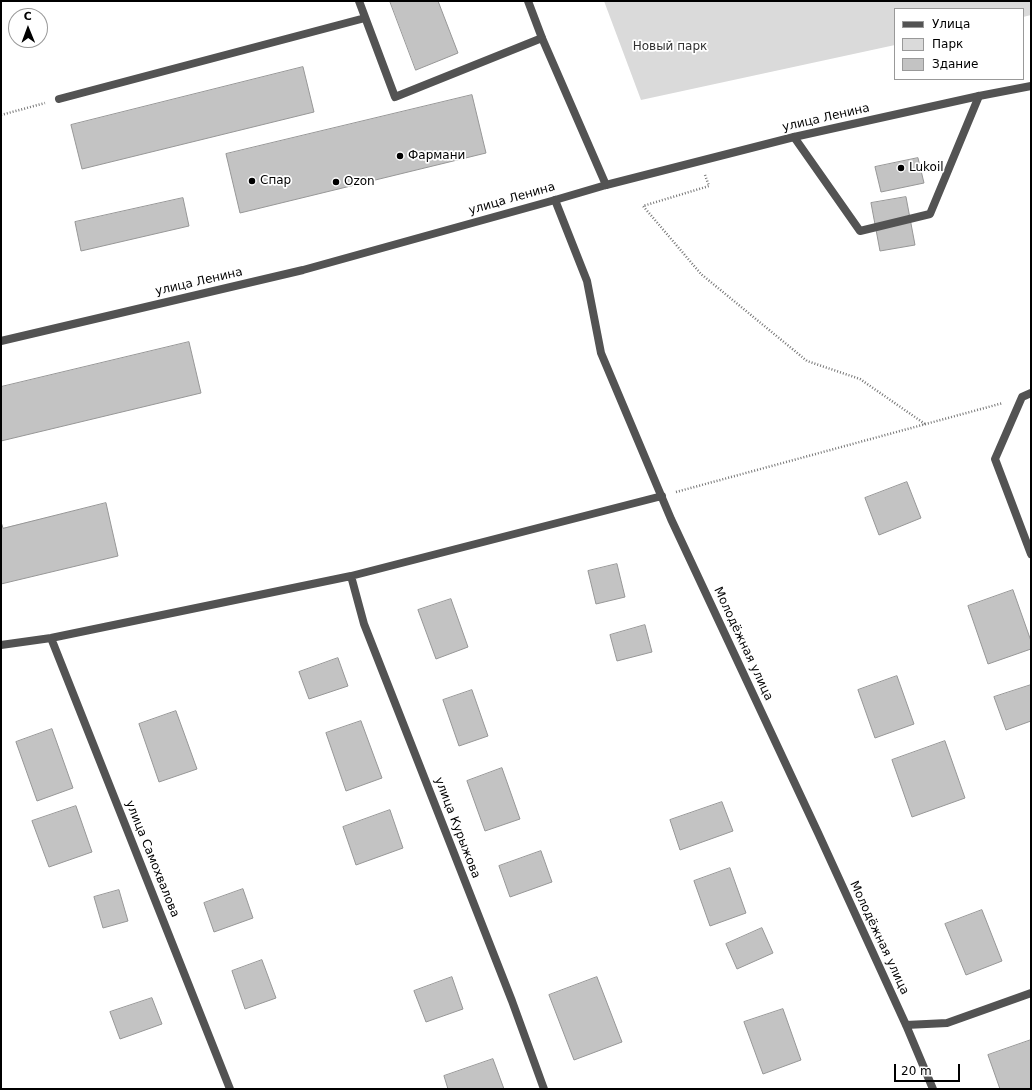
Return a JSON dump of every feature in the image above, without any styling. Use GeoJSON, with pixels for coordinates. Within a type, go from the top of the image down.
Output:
{"type":"FeatureCollection","features":[{"type":"Feature","properties":{"kind":"street"},"geometry":{"type":"LineString","coordinates":[[359,1],[395,97],[542,38]]}},
{"type":"Feature","properties":{"kind":"street"},"geometry":{"type":"LineString","coordinates":[[528,1],[542,38],[606,184]]}},
{"type":"Feature","properties":{"kind":"street"},"geometry":{"type":"LineString","coordinates":[[59,99],[365,18]]}},
{"type":"Feature","properties":{"kind":"street","name":"улица Ленина"},"geometry":{"type":"LineString","coordinates":[[1,341],[303,270],[555,200],[606,184],[794,137],[1031,86]]}},
{"type":"Feature","properties":{"kind":"street"},"geometry":{"type":"LineString","coordinates":[[794,137],[860,231],[930,214],[979,96]]}},
{"type":"Feature","properties":{"kind":"street","name":"Молодёжная улица"},"geometry":{"type":"LineString","coordinates":[[555,200],[587,281],[601,353],[662,496],[906,1025],[933,1089]]}},
{"type":"Feature","properties":{"kind":"street"},"geometry":{"type":"LineString","coordinates":[[1031,394],[1022,397],[995,459],[1031,554]]}},
{"type":"Feature","properties":{"kind":"street"},"geometry":{"type":"LineString","coordinates":[[1,645],[51,638],[351,576],[662,496]]}},
{"type":"Feature","properties":{"kind":"street","name":"улица Курыжова"},"geometry":{"type":"LineString","coordinates":[[351,576],[364,624],[512,1001],[544,1089]]}},
{"type":"Feature","properties":{"kind":"street","name":"улица Самохвалова"},"geometry":{"type":"LineString","coordinates":[[51,638],[230,1089]]}},
{"type":"Feature","properties":{"kind":"street"},"geometry":{"type":"LineString","coordinates":[[906,1025],[947,1023],[1031,993]]}},
{"type":"Feature","properties":{"kind":"path"},"geometry":{"type":"LineString","coordinates":[[1,115],[59,99]]}},
{"type":"Feature","properties":{"kind":"path"},"geometry":{"type":"LineString","coordinates":[[700,161],[709,186],[643,206],[701,274],[807,361],[860,379],[925,424]]}},
{"type":"Feature","properties":{"kind":"path"},"geometry":{"type":"LineString","coordinates":[[662,496],[1022,397]]}},
{"type":"Feature","properties":{"kind":"green space","name":"Новый парк"},"geometry":{"type":"Polygon","coordinates":[[[604,1],[1031,1],[1031,15],[1024,17],[1024,8],[894,8],[894,45],[641,100],[604,1]]]}},
{"type":"Feature","properties":{"kind":"building"},"geometry":{"type":"Polygon","coordinates":[[[390,1],[438,1],[458,53],[416,70],[390,1]]]}},
{"type":"Feature","properties":{"kind":"building"},"geometry":{"type":"Polygon","coordinates":[[[303,67],[314,112],[82,169],[71,125],[303,67]]]}},
{"type":"Feature","properties":{"kind":"building"},"geometry":{"type":"Polygon","coordinates":[[[472,95],[486,153],[240,213],[226,154],[472,95]]]}},
{"type":"Feature","properties":{"kind":"building"},"geometry":{"type":"Polygon","coordinates":[[[918,158],[924,183],[881,192],[875,167],[918,158]]]}},
{"type":"Feature","properties":{"kind":"building"},"geometry":{"type":"Polygon","coordinates":[[[906,197],[915,245],[880,251],[871,203],[906,197]]]}},
{"type":"Feature","properties":{"kind":"building"},"geometry":{"type":"Polygon","coordinates":[[[183,198],[189,226],[81,251],[75,222],[183,198]]]}},
{"type":"Feature","properties":{"kind":"building"},"geometry":{"type":"Polygon","coordinates":[[[189,342],[201,393],[1,441],[1,387],[189,342]]]}},
{"type":"Feature","properties":{"kind":"building"},"geometry":{"type":"Polygon","coordinates":[[[907,482],[921,518],[879,535],[865,498],[907,482]]]}},
{"type":"Feature","properties":{"kind":"building"},"geometry":{"type":"Polygon","coordinates":[[[106,503],[118,556],[1,584],[1,522],[3,528],[106,503]]]}},
{"type":"Feature","properties":{"kind":"building"},"geometry":{"type":"Polygon","coordinates":[[[617,564],[625,597],[596,604],[588,571],[617,564]]]}},
{"type":"Feature","properties":{"kind":"building"},"geometry":{"type":"Polygon","coordinates":[[[1013,590],[1031,641],[1031,649],[988,664],[968,606],[1013,590]]]}},
{"type":"Feature","properties":{"kind":"building"},"geometry":{"type":"Polygon","coordinates":[[[451,599],[468,647],[436,659],[418,610],[451,599]]]}},
{"type":"Feature","properties":{"kind":"building"},"geometry":{"type":"Polygon","coordinates":[[[645,625],[652,652],[617,661],[610,635],[645,625]]]}},
{"type":"Feature","properties":{"kind":"building"},"geometry":{"type":"Polygon","coordinates":[[[338,658],[348,686],[309,699],[299,672],[338,658]]]}},
{"type":"Feature","properties":{"kind":"building"},"geometry":{"type":"Polygon","coordinates":[[[897,676],[914,724],[875,738],[858,690],[897,676]]]}},
{"type":"Feature","properties":{"kind":"building"},"geometry":{"type":"Polygon","coordinates":[[[1031,685],[1031,721],[1006,730],[994,697],[1031,685]]]}},
{"type":"Feature","properties":{"kind":"building"},"geometry":{"type":"Polygon","coordinates":[[[472,690],[488,736],[459,746],[443,700],[472,690]]]}},
{"type":"Feature","properties":{"kind":"building"},"geometry":{"type":"Polygon","coordinates":[[[176,711],[197,769],[159,782],[139,724],[176,711]]]}},
{"type":"Feature","properties":{"kind":"building"},"geometry":{"type":"Polygon","coordinates":[[[361,721],[382,778],[346,791],[326,733],[361,721]]]}},
{"type":"Feature","properties":{"kind":"building"},"geometry":{"type":"Polygon","coordinates":[[[52,729],[73,788],[37,801],[16,742],[52,729]]]}},
{"type":"Feature","properties":{"kind":"building"},"geometry":{"type":"Polygon","coordinates":[[[945,741],[965,798],[912,817],[892,760],[945,741]]]}},
{"type":"Feature","properties":{"kind":"building"},"geometry":{"type":"Polygon","coordinates":[[[502,768],[520,819],[485,831],[467,781],[502,768]]]}},
{"type":"Feature","properties":{"kind":"building"},"geometry":{"type":"Polygon","coordinates":[[[722,802],[733,831],[680,850],[670,820],[722,802]]]}},
{"type":"Feature","properties":{"kind":"building"},"geometry":{"type":"Polygon","coordinates":[[[76,806],[92,852],[49,867],[32,821],[76,806]]]}},
{"type":"Feature","properties":{"kind":"building"},"geometry":{"type":"Polygon","coordinates":[[[390,810],[403,848],[356,865],[343,827],[390,810]]]}},
{"type":"Feature","properties":{"kind":"building"},"geometry":{"type":"Polygon","coordinates":[[[541,851],[552,882],[510,897],[499,866],[541,851]]]}},
{"type":"Feature","properties":{"kind":"building"},"geometry":{"type":"Polygon","coordinates":[[[730,868],[746,913],[710,926],[694,881],[730,868]]]}},
{"type":"Feature","properties":{"kind":"building"},"geometry":{"type":"Polygon","coordinates":[[[243,889],[253,918],[214,932],[204,903],[243,889]]]}},
{"type":"Feature","properties":{"kind":"building"},"geometry":{"type":"Polygon","coordinates":[[[119,890],[128,921],[103,928],[94,897],[119,890]]]}},
{"type":"Feature","properties":{"kind":"building"},"geometry":{"type":"Polygon","coordinates":[[[982,910],[1002,961],[966,975],[945,924],[982,910]]]}},
{"type":"Feature","properties":{"kind":"building"},"geometry":{"type":"Polygon","coordinates":[[[762,928],[773,953],[737,969],[726,944],[762,928]]]}},
{"type":"Feature","properties":{"kind":"building"},"geometry":{"type":"Polygon","coordinates":[[[262,960],[276,998],[245,1009],[232,971],[262,960]]]}},
{"type":"Feature","properties":{"kind":"building"},"geometry":{"type":"Polygon","coordinates":[[[452,977],[463,1009],[426,1022],[414,991],[452,977]]]}},
{"type":"Feature","properties":{"kind":"building"},"geometry":{"type":"Polygon","coordinates":[[[597,977],[622,1042],[574,1060],[549,995],[597,977]]]}},
{"type":"Feature","properties":{"kind":"building"},"geometry":{"type":"Polygon","coordinates":[[[152,998],[162,1024],[120,1039],[110,1012],[152,998]]]}},
{"type":"Feature","properties":{"kind":"building"},"geometry":{"type":"Polygon","coordinates":[[[783,1009],[801,1060],[763,1074],[744,1022],[783,1009]]]}},
{"type":"Feature","properties":{"kind":"building"},"geometry":{"type":"Polygon","coordinates":[[[1031,1040],[1031,1089],[1000,1089],[988,1055],[1031,1040]]]}},
{"type":"Feature","properties":{"kind":"building"},"geometry":{"type":"Polygon","coordinates":[[[493,1059],[504,1089],[448,1089],[444,1076],[493,1059]]]}},
{"type":"Feature","properties":{"kind":"place","name":"Фармани"},"geometry":{"type":"Point","coordinates":[400,156]}},
{"type":"Feature","properties":{"kind":"place","name":"Lukoil"},"geometry":{"type":"Point","coordinates":[901,168]}},
{"type":"Feature","properties":{"kind":"place","name":"Спар"},"geometry":{"type":"Point","coordinates":[252,181]}},
{"type":"Feature","properties":{"kind":"place","name":"Ozon"},"geometry":{"type":"Point","coordinates":[336,182]}}]}
